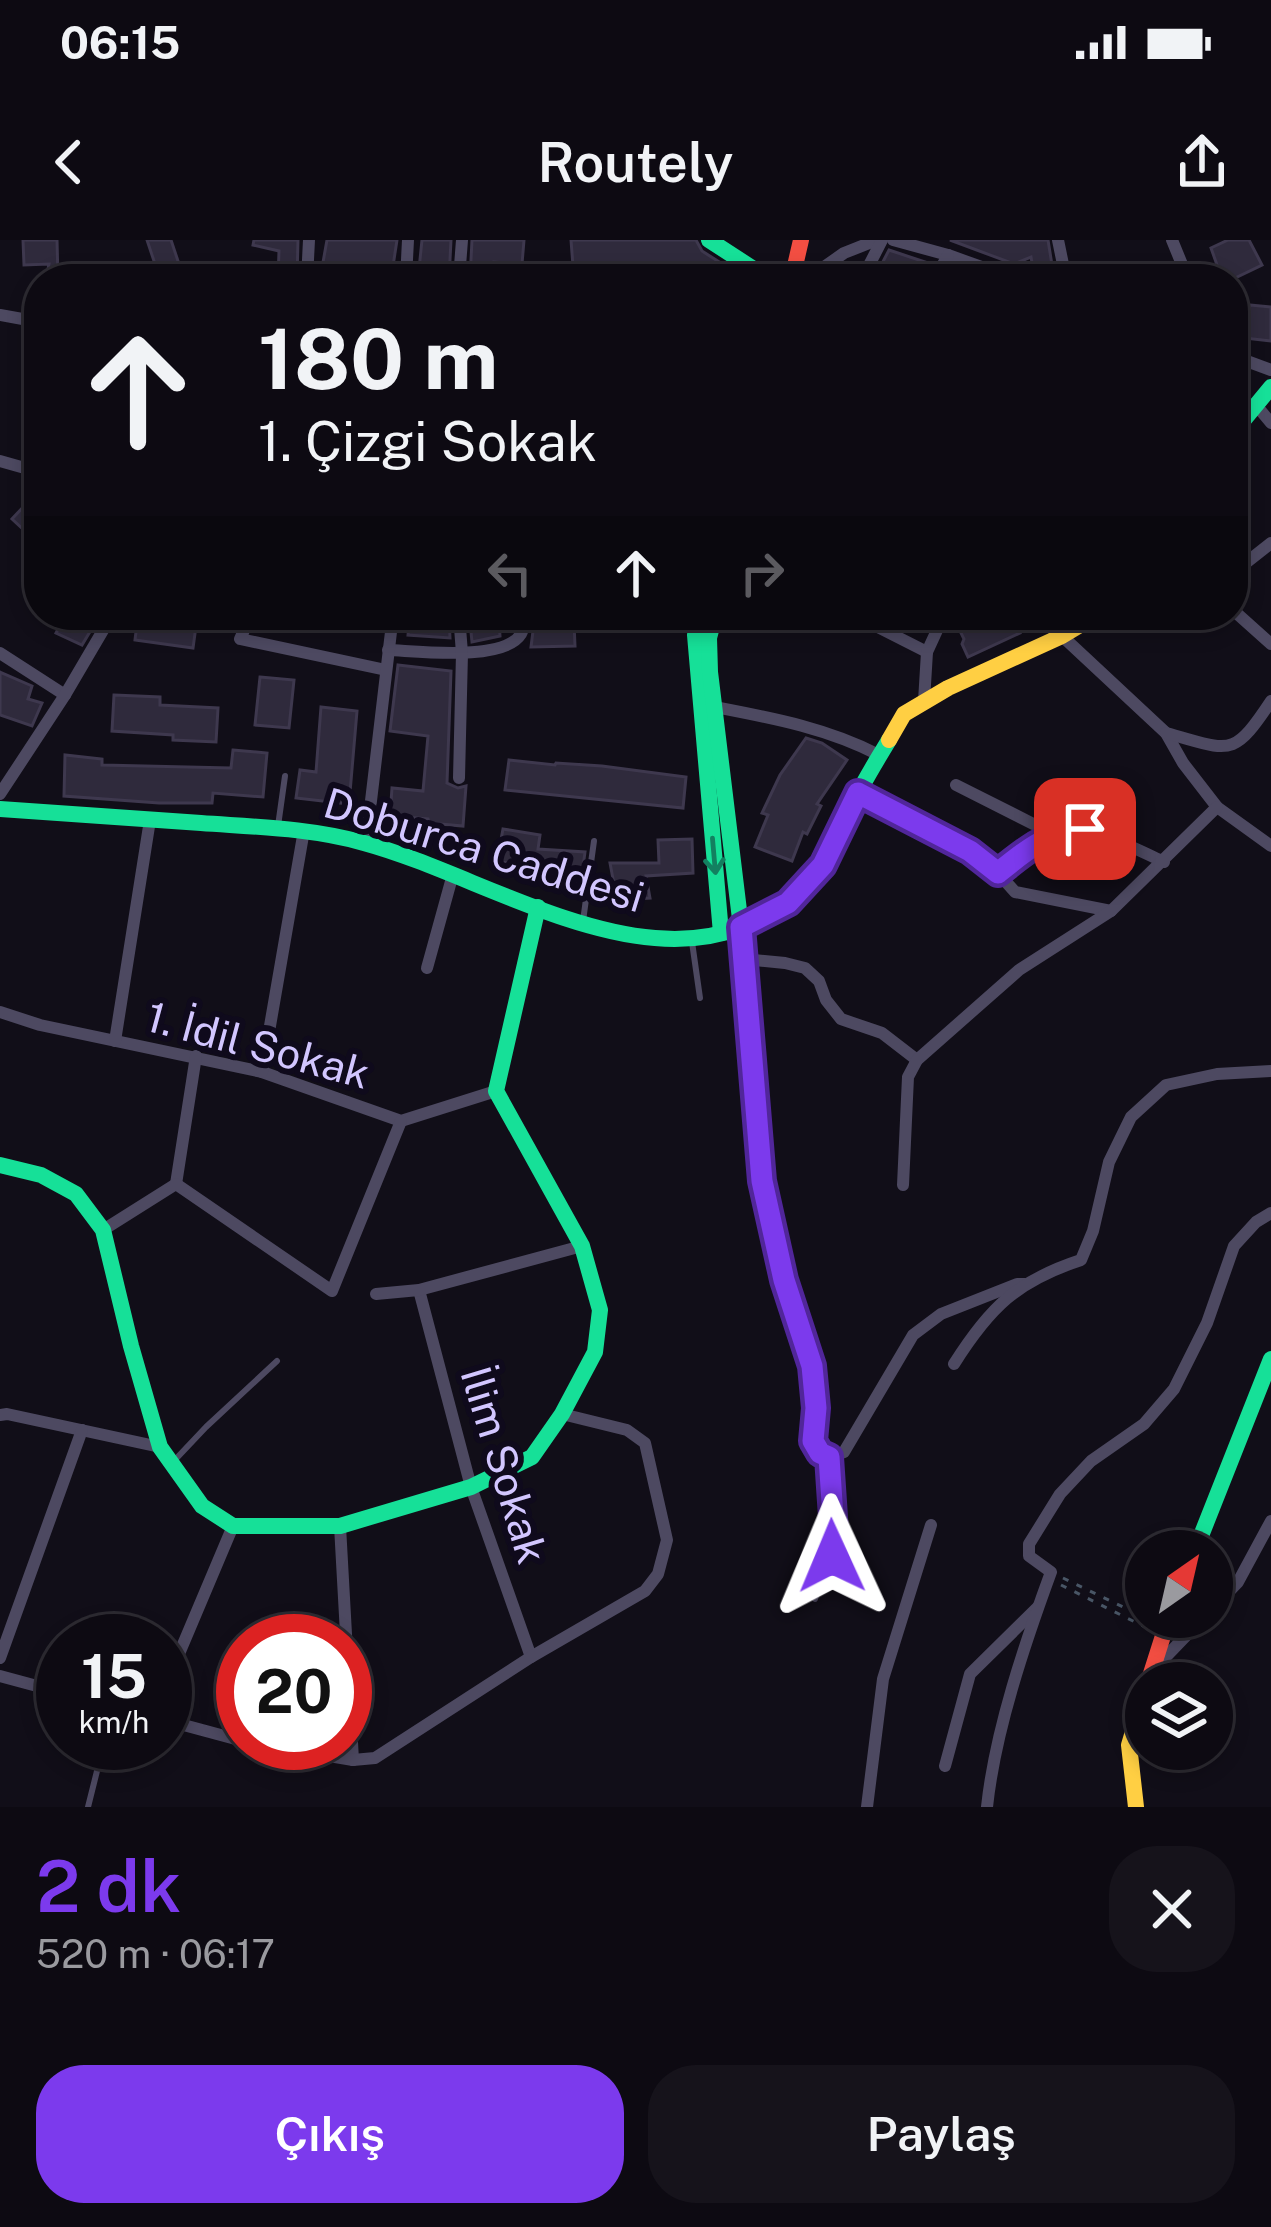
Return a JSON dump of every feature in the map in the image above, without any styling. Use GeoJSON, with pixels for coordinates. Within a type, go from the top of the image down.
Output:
{"type":"FeatureCollection","features":[{"type":"Feature","properties":{"kind":"street"},"geometry":{"type":"LineString","coordinates":[[709,240],[746,264]]}},
{"type":"Feature","properties":{"kind":"street"},"geometry":{"type":"LineString","coordinates":[[828,264],[880,240]]}},
{"type":"Feature","properties":{"kind":"street"},"geometry":{"type":"LineString","coordinates":[[893,240],[973,264]]}},
{"type":"Feature","properties":{"kind":"street"},"geometry":{"type":"LineString","coordinates":[[943,264],[948,255]]}},
{"type":"Feature","properties":{"kind":"street"},"geometry":{"type":"LineString","coordinates":[[1248,415],[1271,387]]}},
{"type":"Feature","properties":{"kind":"street"},"geometry":{"type":"LineString","coordinates":[[1256,405],[1271,423]]}},
{"type":"Feature","properties":{"kind":"street"},"geometry":{"type":"LineString","coordinates":[[0,794],[103,630]]}},
{"type":"Feature","properties":{"kind":"street"},"geometry":{"type":"LineString","coordinates":[[244,630],[240,639],[386,670]]}},
{"type":"Feature","properties":{"kind":"street"},"geometry":{"type":"LineString","coordinates":[[366,842],[391,630]]}},
{"type":"Feature","properties":{"kind":"street"},"geometry":{"type":"LineString","coordinates":[[459,778],[460,630]]}},
{"type":"Feature","properties":{"kind":"street"},"geometry":{"type":"LineString","coordinates":[[388,650],[462,653],[507,646],[522,630]]}},
{"type":"Feature","properties":{"kind":"street"},"geometry":{"type":"LineString","coordinates":[[696,630],[741,927],[762,1181],[784,1280],[812,1366],[816,1450],[829,1457],[844,1452],[913,1334],[941,1314],[1025,1284]]}},
{"type":"Feature","properties":{"kind":"street"},"geometry":{"type":"LineString","coordinates":[[711,630],[708,708],[722,933]]}},
{"type":"Feature","properties":{"kind":"street"},"geometry":{"type":"LineString","coordinates":[[884,630],[928,652]]}},
{"type":"Feature","properties":{"kind":"street"},"geometry":{"type":"LineString","coordinates":[[924,701],[928,652],[938,630]]}},
{"type":"Feature","properties":{"kind":"street"},"geometry":{"type":"LineString","coordinates":[[1054,630],[1166,734],[1217,807],[1271,846]]}},
{"type":"Feature","properties":{"kind":"street","name":"Doburca Caddesi"},"geometry":{"type":"LineString","coordinates":[[0,809],[304,830],[366,842],[582,925],[651,940],[722,933],[788,903],[823,865],[904,714],[1072,630]]}},
{"type":"Feature","properties":{"kind":"street"},"geometry":{"type":"LineString","coordinates":[[0,653],[65,695]]}},
{"type":"Feature","properties":{"kind":"street"},"geometry":{"type":"LineString","coordinates":[[1166,734],[1222,748],[1238,743],[1271,701]]}},
{"type":"Feature","properties":{"kind":"street"},"geometry":{"type":"LineString","coordinates":[[708,708],[792,721],[879,755]]}},
{"type":"Feature","properties":{"kind":"street"},"geometry":{"type":"LineString","coordinates":[[956,785],[1053,834]]}},
{"type":"Feature","properties":{"kind":"street"},"geometry":{"type":"LineString","coordinates":[[858,793],[970,851],[1015,892],[1111,911]]}},
{"type":"Feature","properties":{"kind":"street"},"geometry":{"type":"LineString","coordinates":[[903,1185],[908,1077],[917,1060],[1019,970],[1111,911],[1217,807]]}},
{"type":"Feature","properties":{"kind":"street"},"geometry":{"type":"LineString","coordinates":[[115,1041],[150,820]]}},
{"type":"Feature","properties":{"kind":"street"},"geometry":{"type":"LineString","coordinates":[[998,873],[1053,834],[1085,829],[1164,862]]}},
{"type":"Feature","properties":{"kind":"street"},"geometry":{"type":"LineString","coordinates":[[262,1072],[304,830]]}},
{"type":"Feature","properties":{"kind":"street"},"geometry":{"type":"LineString","coordinates":[[427,968],[453,874]]}},
{"type":"Feature","properties":{"kind":"street"},"geometry":{"type":"LineString","coordinates":[[0,1166],[41,1175],[76,1194],[104,1230],[160,1447],[202,1506],[233,1526],[340,1526],[471,1487],[532,1457],[562,1414],[595,1352],[598,1331],[600,1310],[582,1246],[496,1091],[538,907]]}},
{"type":"Feature","properties":{"kind":"street"},"geometry":{"type":"LineString","coordinates":[[744,959],[805,968],[819,981],[841,1019],[882,1033],[917,1060]]}},
{"type":"Feature","properties":{"kind":"street","name":"1. İdil Sokak"},"geometry":{"type":"LineString","coordinates":[[0,1012],[40,1025],[262,1072],[401,1120],[496,1091]]}},
{"type":"Feature","properties":{"kind":"street"},"geometry":{"type":"LineString","coordinates":[[104,1230],[176,1184],[196,1056]]}},
{"type":"Feature","properties":{"kind":"street"},"geometry":{"type":"LineString","coordinates":[[955,1364],[975,1331],[1009,1294],[1049,1270],[1082,1260],[1109,1162],[1131,1118],[1166,1085],[1217,1074],[1271,1071]]}},
{"type":"Feature","properties":{"kind":"street"},"geometry":{"type":"LineString","coordinates":[[176,1184],[332,1292],[401,1120]]}},
{"type":"Feature","properties":{"kind":"street"},"geometry":{"type":"LineString","coordinates":[[987,1807],[1006,1716],[1050,1575],[1029,1556],[1029,1544],[1060,1494],[1091,1461],[1144,1424],[1174,1389],[1207,1323],[1234,1246],[1271,1213]]}},
{"type":"Feature","properties":{"kind":"street"},"geometry":{"type":"LineString","coordinates":[[376,1294],[419,1290],[582,1246]]}},
{"type":"Feature","properties":{"kind":"street","name":"İlim Sokak"},"geometry":{"type":"LineString","coordinates":[[419,1290],[471,1487],[531,1657]]}},
{"type":"Feature","properties":{"kind":"street"},"geometry":{"type":"LineString","coordinates":[[1203,1530],[1271,1359]]}},
{"type":"Feature","properties":{"kind":"street"},"geometry":{"type":"LineString","coordinates":[[372,1758],[645,1591],[658,1574],[668,1540],[645,1443],[627,1430],[562,1414]]}},
{"type":"Feature","properties":{"kind":"street"},"geometry":{"type":"LineString","coordinates":[[0,1415],[160,1447]]}},
{"type":"Feature","properties":{"kind":"street"},"geometry":{"type":"LineString","coordinates":[[0,1658],[82,1430]]}},
{"type":"Feature","properties":{"kind":"street"},"geometry":{"type":"LineString","coordinates":[[1233,1587],[1271,1521]]}},
{"type":"Feature","properties":{"kind":"street"},"geometry":{"type":"LineString","coordinates":[[867,1807],[884,1679],[931,1525]]}},
{"type":"Feature","properties":{"kind":"street"},"geometry":{"type":"LineString","coordinates":[[192,1623],[233,1526]]}},
{"type":"Feature","properties":{"kind":"street"},"geometry":{"type":"LineString","coordinates":[[340,1526],[345,1614]]}},
{"type":"Feature","properties":{"kind":"street"},"geometry":{"type":"LineString","coordinates":[[945,1766],[970,1674],[1039,1606]]}},
{"type":"Feature","properties":{"kind":"street"},"geometry":{"type":"LineString","coordinates":[[1165,1662],[1186,1638]]}},
{"type":"Feature","properties":{"kind":"street"},"geometry":{"type":"LineString","coordinates":[[0,1676],[36,1686]]}},
{"type":"Feature","properties":{"kind":"street"},"geometry":{"type":"LineString","coordinates":[[1132,1770],[1136,1807]]}},
{"type":"Feature","properties":{"kind":"lane"},"geometry":{"type":"LineString","coordinates":[[278,829],[285,776]]}},
{"type":"Feature","properties":{"kind":"lane"},"geometry":{"type":"LineString","coordinates":[[582,925],[594,841]]}},
{"type":"Feature","properties":{"kind":"lane"},"geometry":{"type":"LineString","coordinates":[[691,938],[700,998]]}},
{"type":"Feature","properties":{"kind":"lane"},"geometry":{"type":"LineString","coordinates":[[172,1463],[277,1361]]}},
{"type":"Feature","properties":{"kind":"lane"},"geometry":{"type":"LineString","coordinates":[[815,1599],[832,1556],[829,1457]]}},
{"type":"Feature","properties":{"kind":"lane"},"geometry":{"type":"LineString","coordinates":[[88,1807],[97,1770]]}},
{"type":"Feature","properties":{"kind":"path"},"geometry":{"type":"LineString","coordinates":[[1050,1575],[1125,1609]]}},
{"type":"Feature","properties":{"kind":"building"},"geometry":{"type":"Polygon","coordinates":[[[23,240],[57,240],[58,264],[24,265],[23,240]]]}},
{"type":"Feature","properties":{"kind":"building"},"geometry":{"type":"Polygon","coordinates":[[[147,240],[171,240],[179,264],[155,264],[147,240]]]}},
{"type":"Feature","properties":{"kind":"building"},"geometry":{"type":"Polygon","coordinates":[[[254,240],[298,240],[297,264],[279,264],[279,251],[253,245],[254,240]]]}},
{"type":"Feature","properties":{"kind":"building"},"geometry":{"type":"Polygon","coordinates":[[[327,240],[397,240],[393,264],[323,264],[327,240]]]}},
{"type":"Feature","properties":{"kind":"building"},"geometry":{"type":"Polygon","coordinates":[[[422,240],[451,240],[450,264],[420,264],[422,240]]]}},
{"type":"Feature","properties":{"kind":"building"},"geometry":{"type":"Polygon","coordinates":[[[472,240],[524,240],[522,264],[471,264],[472,240]]]}},
{"type":"Feature","properties":{"kind":"building"},"geometry":{"type":"Polygon","coordinates":[[[571,240],[696,240],[702,251],[722,264],[573,264],[571,240]]]}},
{"type":"Feature","properties":{"kind":"building"},"geometry":{"type":"Polygon","coordinates":[[[950,240],[1048,240],[1052,264],[1032,264],[1031,257],[1014,264],[950,240]]]}},
{"type":"Feature","properties":{"kind":"building"},"geometry":{"type":"Polygon","coordinates":[[[1228,240],[1249,240],[1262,265],[1248,272],[1248,264],[1217,264],[1211,248],[1228,240]]]}},
{"type":"Feature","properties":{"kind":"building"},"geometry":{"type":"Polygon","coordinates":[[[889,250],[931,264],[882,264],[889,250]]]}},
{"type":"Feature","properties":{"kind":"building"},"geometry":{"type":"Polygon","coordinates":[[[1250,305],[1271,307],[1271,341],[1248,338],[1250,305]]]}},
{"type":"Feature","properties":{"kind":"building"},"geometry":{"type":"Polygon","coordinates":[[[24,506],[24,530],[12,519],[24,506]]]}},
{"type":"Feature","properties":{"kind":"building"},"geometry":{"type":"Polygon","coordinates":[[[58,630],[91,630],[82,645],[58,630]]]}},
{"type":"Feature","properties":{"kind":"building"},"geometry":{"type":"Polygon","coordinates":[[[136,630],[195,630],[193,648],[135,640],[136,630]]]}},
{"type":"Feature","properties":{"kind":"building"},"geometry":{"type":"Polygon","coordinates":[[[408,630],[450,630],[450,638],[408,635],[408,630]]]}},
{"type":"Feature","properties":{"kind":"building"},"geometry":{"type":"Polygon","coordinates":[[[471,630],[500,630],[500,636],[472,642],[471,630]]]}},
{"type":"Feature","properties":{"kind":"building"},"geometry":{"type":"Polygon","coordinates":[[[533,630],[574,630],[575,646],[531,647],[533,630]]]}},
{"type":"Feature","properties":{"kind":"building"},"geometry":{"type":"Polygon","coordinates":[[[1019,630],[1020,633],[968,657],[960,631],[1019,630]]]}},
{"type":"Feature","properties":{"kind":"building"},"geometry":{"type":"Polygon","coordinates":[[[398,665],[451,671],[447,783],[466,786],[463,826],[390,816],[392,788],[423,791],[428,736],[390,731],[398,665]]]}},
{"type":"Feature","properties":{"kind":"building"},"geometry":{"type":"Polygon","coordinates":[[[0,672],[32,686],[28,699],[42,703],[32,726],[0,715],[0,672]]]}},
{"type":"Feature","properties":{"kind":"building"},"geometry":{"type":"Polygon","coordinates":[[[260,677],[294,680],[289,728],[255,725],[260,677]]]}},
{"type":"Feature","properties":{"kind":"building"},"geometry":{"type":"Polygon","coordinates":[[[114,695],[160,697],[160,705],[218,708],[216,742],[112,731],[114,695]]]}},
{"type":"Feature","properties":{"kind":"building"},"geometry":{"type":"Polygon","coordinates":[[[321,707],[357,711],[349,804],[296,798],[300,770],[316,772],[321,707]]]}},
{"type":"Feature","properties":{"kind":"building"},"geometry":{"type":"Polygon","coordinates":[[[806,738],[847,760],[817,804],[821,806],[807,834],[803,832],[792,861],[755,847],[768,815],[762,813],[780,775],[806,738]]]}},
{"type":"Feature","properties":{"kind":"building"},"geometry":{"type":"Polygon","coordinates":[[[233,750],[267,753],[263,797],[213,793],[212,803],[159,803],[64,796],[65,755],[102,759],[102,765],[231,768],[233,750]]]}},
{"type":"Feature","properties":{"kind":"building"},"geometry":{"type":"Polygon","coordinates":[[[509,760],[686,777],[683,808],[505,790],[509,760]]]}},
{"type":"Feature","properties":{"kind":"building"},"geometry":{"type":"Polygon","coordinates":[[[503,829],[540,835],[538,849],[585,852],[581,882],[551,880],[551,871],[497,861],[503,829]]]}},
{"type":"Feature","properties":{"kind":"building"},"geometry":{"type":"Polygon","coordinates":[[[692,839],[693,873],[646,876],[650,898],[617,900],[610,863],[659,863],[658,840],[692,839]]]}},
{"type":"Feature","properties":{"kind":"traffic: fast"},"geometry":{"type":"LineString","coordinates":[[709,240],[746,264]]}},
{"type":"Feature","properties":{"kind":"traffic: fast"},"geometry":{"type":"LineString","coordinates":[[1248,415],[1271,387]]}},
{"type":"Feature","properties":{"kind":"traffic: fast"},"geometry":{"type":"LineString","coordinates":[[696,630],[721,933]]}},
{"type":"Feature","properties":{"kind":"traffic: fast"},"geometry":{"type":"LineString","coordinates":[[711,630],[710,672],[741,927]]}},
{"type":"Feature","properties":{"kind":"traffic: fast"},"geometry":{"type":"LineString","coordinates":[[0,809],[324,834],[420,862],[598,928],[658,938],[715,935],[769,913],[819,869],[889,740]]}},
{"type":"Feature","properties":{"kind":"traffic: fast"},"geometry":{"type":"LineString","coordinates":[[0,1165],[41,1175],[76,1194],[103,1230],[160,1447],[202,1506],[233,1526],[340,1526],[471,1487],[532,1457],[562,1414],[595,1352],[600,1310],[582,1246],[496,1091],[538,907]]}},
{"type":"Feature","properties":{"kind":"traffic: fast"},"geometry":{"type":"LineString","coordinates":[[1203,1530],[1271,1359]]}},
{"type":"Feature","properties":{"kind":"traffic: slow"},"geometry":{"type":"LineString","coordinates":[[889,740],[904,714],[1072,630]]}},
{"type":"Feature","properties":{"kind":"traffic: slow"},"geometry":{"type":"LineString","coordinates":[[1132,1770],[1136,1807]]}},
{"type":"Feature","properties":{"kind":"traffic: jam"},"geometry":{"type":"LineString","coordinates":[[795,264],[801,240]]}},
{"type":"Feature","properties":{"kind":"traffic: jam"},"geometry":{"type":"LineString","coordinates":[[1155,1662],[1162,1638]]}},
{"type":"Feature","properties":{"kind":"route"},"geometry":{"type":"LineString","coordinates":[[832,1556],[829,1457],[816,1450],[813,1441],[812,1366],[784,1280],[762,1181],[741,927],[788,903],[823,865],[858,793],[970,851],[998,873],[1053,834],[1085,829]]}}]}
